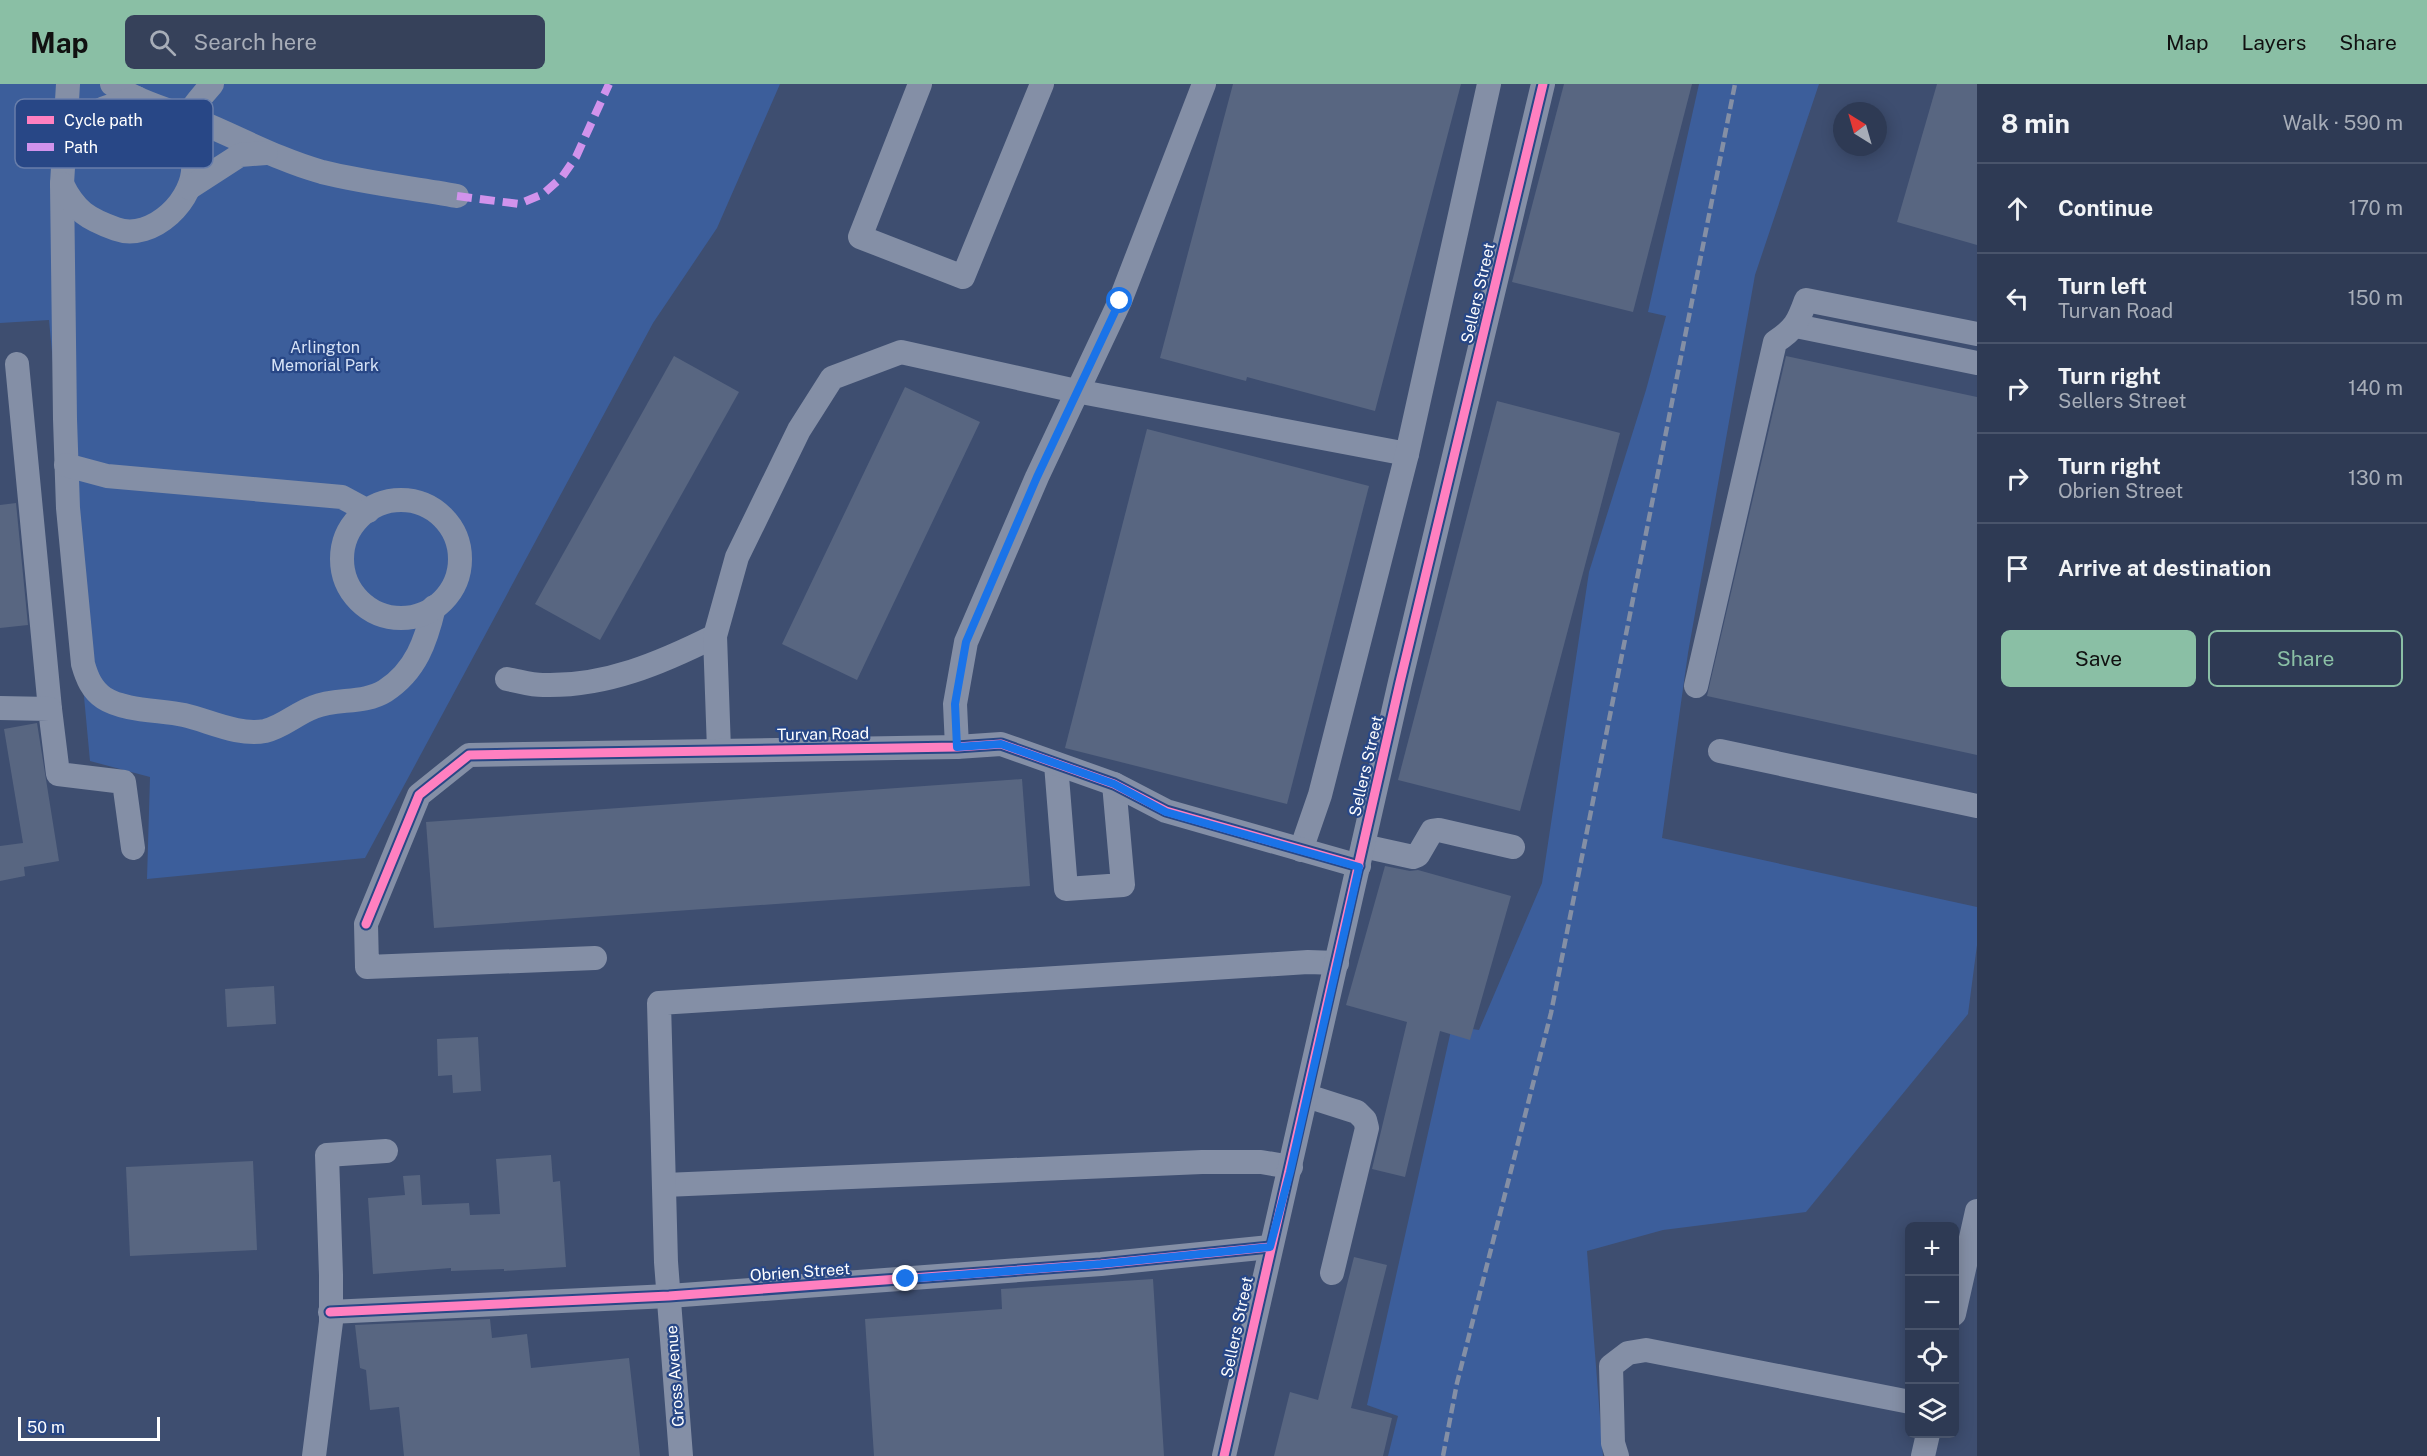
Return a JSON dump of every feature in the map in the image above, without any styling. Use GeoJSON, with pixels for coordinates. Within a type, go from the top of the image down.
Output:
{"type":"FeatureCollection","features":[{"type":"Feature","properties":{"kind":"street"},"geometry":{"type":"LineString","coordinates":[[67,99],[68,84]]}},
{"type":"Feature","properties":{"kind":"street"},"geometry":{"type":"LineString","coordinates":[[112,84],[136,98]]}},
{"type":"Feature","properties":{"kind":"street"},"geometry":{"type":"LineString","coordinates":[[201,99],[212,84]]}},
{"type":"Feature","properties":{"kind":"street"},"geometry":{"type":"LineString","coordinates":[[920,84],[860,237],[963,277],[1042,84]]}},
{"type":"Feature","properties":{"kind":"street"},"geometry":{"type":"LineString","coordinates":[[957,747],[955,704],[966,642],[1037,477],[1120,301],[1204,84]]}},
{"type":"Feature","properties":{"kind":"street"},"geometry":{"type":"LineString","coordinates":[[1301,850],[1320,795],[1407,454],[1489,84]]}},
{"type":"Feature","properties":{"kind":"street","name":"Sellers Street"},"geometry":{"type":"LineString","coordinates":[[1224,1456],[1270,1247],[1291,1167],[1361,856],[1543,84]]}},
{"type":"Feature","properties":{"kind":"street"},"geometry":{"type":"LineString","coordinates":[[213,130],[266,153],[323,172],[457,196]]}},
{"type":"Feature","properties":{"kind":"street"},"geometry":{"type":"LineString","coordinates":[[189,188],[240,155],[266,153]]}},
{"type":"Feature","properties":{"kind":"street"},"geometry":{"type":"LineString","coordinates":[[63,168],[68,508],[83,664],[92,686],[103,697],[114,703],[185,715],[234,730],[264,731],[313,707],[337,700],[363,699],[384,692],[406,674],[419,656],[428,634],[434,607]]}},
{"type":"Feature","properties":{"kind":"street"},"geometry":{"type":"LineString","coordinates":[[62,184],[72,204],[93,221],[124,232],[149,228],[171,215],[189,188],[193,168]]}},
{"type":"Feature","properties":{"kind":"street"},"geometry":{"type":"LineString","coordinates":[[1696,686],[1775,342],[1790,333],[1796,326],[1806,300],[1977,334]]}},
{"type":"Feature","properties":{"kind":"street"},"geometry":{"type":"LineString","coordinates":[[1796,326],[1977,363]]}},
{"type":"Feature","properties":{"kind":"street"},"geometry":{"type":"LineString","coordinates":[[719,750],[715,636],[737,557],[799,430],[832,378],[901,352],[1077,391],[1407,454]]}},
{"type":"Feature","properties":{"kind":"street"},"geometry":{"type":"LineString","coordinates":[[17,363],[57,774],[124,782],[133,848]]}},
{"type":"Feature","properties":{"kind":"street"},"geometry":{"type":"LineString","coordinates":[[66,465],[107,476],[342,497],[368,511]]}},
{"type":"Feature","properties":{"kind":"street"},"geometry":{"type":"LineString","coordinates":[[400,499],[420,503],[438,512],[452,528],[459,547],[460,567],[453,587],[442,602],[427,612],[409,617],[391,617],[373,611],[358,600],[348,585],[342,568],[342,550],[349,530],[362,514],[368,511],[380,503],[400,499]]}},
{"type":"Feature","properties":{"kind":"street"},"geometry":{"type":"LineString","coordinates":[[507,679],[543,685],[609,680],[667,660],[715,636]]}},
{"type":"Feature","properties":{"kind":"street"},"geometry":{"type":"LineString","coordinates":[[0,708],[50,709]]}},
{"type":"Feature","properties":{"kind":"street","name":"Turvan Road"},"geometry":{"type":"LineString","coordinates":[[595,958],[367,967],[366,924],[419,795],[469,755],[957,747],[1001,744],[1114,784],[1166,812],[1301,850],[1361,856],[1413,857],[1418,855],[1432,831],[1439,830],[1513,847]]}},
{"type":"Feature","properties":{"kind":"street"},"geometry":{"type":"LineString","coordinates":[[1720,751],[1977,806]]}},
{"type":"Feature","properties":{"kind":"street"},"geometry":{"type":"LineString","coordinates":[[1056,764],[1066,890],[1123,885],[1114,784]]}},
{"type":"Feature","properties":{"kind":"street","name":"Gross Avenue"},"geometry":{"type":"LineString","coordinates":[[681,1456],[669,1296],[659,1003],[1308,962],[1338,963]]}},
{"type":"Feature","properties":{"kind":"street"},"geometry":{"type":"LineString","coordinates":[[1307,1096],[1357,1112],[1365,1120],[1367,1128],[1332,1273]]}},
{"type":"Feature","properties":{"kind":"street"},"geometry":{"type":"LineString","coordinates":[[314,1456],[330,1312],[327,1155],[386,1151]]}},
{"type":"Feature","properties":{"kind":"street"},"geometry":{"type":"LineString","coordinates":[[665,1185],[1202,1162],[1261,1162],[1291,1167]]}},
{"type":"Feature","properties":{"kind":"street"},"geometry":{"type":"LineString","coordinates":[[1959,1292],[1977,1211]]}},
{"type":"Feature","properties":{"kind":"street","name":"Obrien Street"},"geometry":{"type":"LineString","coordinates":[[330,1312],[669,1296],[1101,1264],[1270,1247]]}},
{"type":"Feature","properties":{"kind":"street"},"geometry":{"type":"LineString","coordinates":[[1617,1456],[1613,1443],[1611,1366],[1628,1353],[1646,1350],[1905,1401]]}},
{"type":"Feature","properties":{"kind":"street"},"geometry":{"type":"LineString","coordinates":[[1923,1456],[1927,1438]]}},
{"type":"Feature","properties":{"kind":"green space","name":"Arlington Memorial Park"},"geometry":{"type":"Polygon","coordinates":[[[0,84],[780,84],[717,228],[653,323],[365,858],[147,879],[150,777],[90,761],[49,320],[0,323],[0,84]]]}},
{"type":"Feature","properties":{"kind":"green space"},"geometry":{"type":"Polygon","coordinates":[[[1699,84],[1819,84],[1755,275],[1688,653],[1662,838],[1977,907],[1977,945],[1968,1014],[1806,1212],[1663,1230],[1587,1251],[1603,1456],[1388,1456],[1398,1416],[1367,1405],[1452,1026],[1479,1030],[1542,883],[1589,572],[1646,390],[1666,316],[1648,312],[1699,84]]]}},
{"type":"Feature","properties":{"kind":"building"},"geometry":{"type":"Polygon","coordinates":[[[1233,84],[1461,84],[1375,411],[1247,377],[1246,381],[1160,358],[1233,84]]]}},
{"type":"Feature","properties":{"kind":"building"},"geometry":{"type":"Polygon","coordinates":[[[1564,84],[1692,84],[1633,312],[1512,282],[1564,84]]]}},
{"type":"Feature","properties":{"kind":"building"},"geometry":{"type":"Polygon","coordinates":[[[1937,84],[1977,84],[1977,245],[1897,222],[1937,84]]]}},
{"type":"Feature","properties":{"kind":"building"},"geometry":{"type":"Polygon","coordinates":[[[674,356],[739,392],[600,640],[535,604],[674,356]]]}},
{"type":"Feature","properties":{"kind":"building"},"geometry":{"type":"Polygon","coordinates":[[[1786,356],[1977,397],[1977,755],[1707,696],[1786,356]]]}},
{"type":"Feature","properties":{"kind":"building"},"geometry":{"type":"Polygon","coordinates":[[[905,387],[980,422],[857,680],[782,644],[905,387]]]}},
{"type":"Feature","properties":{"kind":"building"},"geometry":{"type":"Polygon","coordinates":[[[1497,401],[1620,433],[1520,811],[1398,780],[1497,401]]]}},
{"type":"Feature","properties":{"kind":"building"},"geometry":{"type":"Polygon","coordinates":[[[1147,429],[1369,486],[1287,804],[1065,748],[1147,429]]]}},
{"type":"Feature","properties":{"kind":"building"},"geometry":{"type":"Polygon","coordinates":[[[16,503],[28,625],[0,628],[0,505],[16,503]]]}},
{"type":"Feature","properties":{"kind":"building"},"geometry":{"type":"Polygon","coordinates":[[[37,723],[59,861],[24,867],[25,876],[0,881],[0,846],[23,843],[4,729],[37,723]]]}},
{"type":"Feature","properties":{"kind":"building"},"geometry":{"type":"Polygon","coordinates":[[[1022,779],[1030,886],[434,928],[426,822],[1022,779]]]}},
{"type":"Feature","properties":{"kind":"building"},"geometry":{"type":"Polygon","coordinates":[[[1385,866],[1410,871],[1418,870],[1511,896],[1470,1040],[1440,1031],[1405,1177],[1372,1169],[1407,1022],[1346,1005],[1385,866]]]}},
{"type":"Feature","properties":{"kind":"building"},"geometry":{"type":"Polygon","coordinates":[[[274,986],[276,1024],[227,1027],[225,989],[274,986]]]}},
{"type":"Feature","properties":{"kind":"building"},"geometry":{"type":"Polygon","coordinates":[[[478,1037],[481,1091],[453,1093],[452,1075],[438,1076],[437,1039],[478,1037]]]}},
{"type":"Feature","properties":{"kind":"building"},"geometry":{"type":"Polygon","coordinates":[[[551,1155],[553,1182],[560,1181],[566,1267],[504,1271],[504,1269],[451,1271],[451,1268],[373,1274],[368,1198],[405,1195],[403,1176],[420,1175],[422,1205],[469,1203],[470,1215],[500,1214],[496,1159],[551,1155]]]}},
{"type":"Feature","properties":{"kind":"building"},"geometry":{"type":"Polygon","coordinates":[[[253,1161],[257,1250],[130,1256],[126,1167],[253,1161]]]}},
{"type":"Feature","properties":{"kind":"building"},"geometry":{"type":"Polygon","coordinates":[[[1354,1257],[1387,1265],[1351,1408],[1392,1418],[1383,1456],[1274,1456],[1290,1392],[1318,1400],[1354,1257]]]}},
{"type":"Feature","properties":{"kind":"building"},"geometry":{"type":"Polygon","coordinates":[[[1153,1279],[1164,1456],[874,1456],[865,1319],[1002,1309],[1001,1289],[1153,1279]]]}},
{"type":"Feature","properties":{"kind":"building"},"geometry":{"type":"Polygon","coordinates":[[[490,1319],[492,1338],[527,1334],[531,1368],[629,1358],[640,1456],[404,1456],[399,1407],[370,1410],[366,1370],[360,1368],[355,1325],[490,1319]]]}},
{"type":"Feature","properties":{"kind":"railway"},"geometry":{"type":"LineString","coordinates":[[1443,1456],[1457,1383],[1551,1013],[1735,84]]}},
{"type":"Feature","properties":{"kind":"marked path"},"geometry":{"type":"LineString","coordinates":[[457,196],[519,204],[543,194],[562,177],[576,157],[609,84]]}},
{"type":"Feature","properties":{"kind":"cycle path"},"geometry":{"type":"LineString","coordinates":[[1224,1456],[1400,682],[1543,84]]}},
{"type":"Feature","properties":{"kind":"cycle path"},"geometry":{"type":"LineString","coordinates":[[366,924],[419,795],[469,755],[957,747],[1001,744],[1114,784],[1166,811],[1359,866]]}},
{"type":"Feature","properties":{"kind":"cycle path"},"geometry":{"type":"LineString","coordinates":[[330,1312],[669,1296],[1101,1264],[1270,1247]]}},
{"type":"Feature","properties":{"kind":"route"},"geometry":{"type":"LineString","coordinates":[[906,1279],[1101,1264],[1270,1247],[1290,1172],[1338,963],[1359,867],[1166,812],[1114,784],[1001,744],[957,747],[955,704],[966,642],[1037,477],[1120,301]]}}]}
